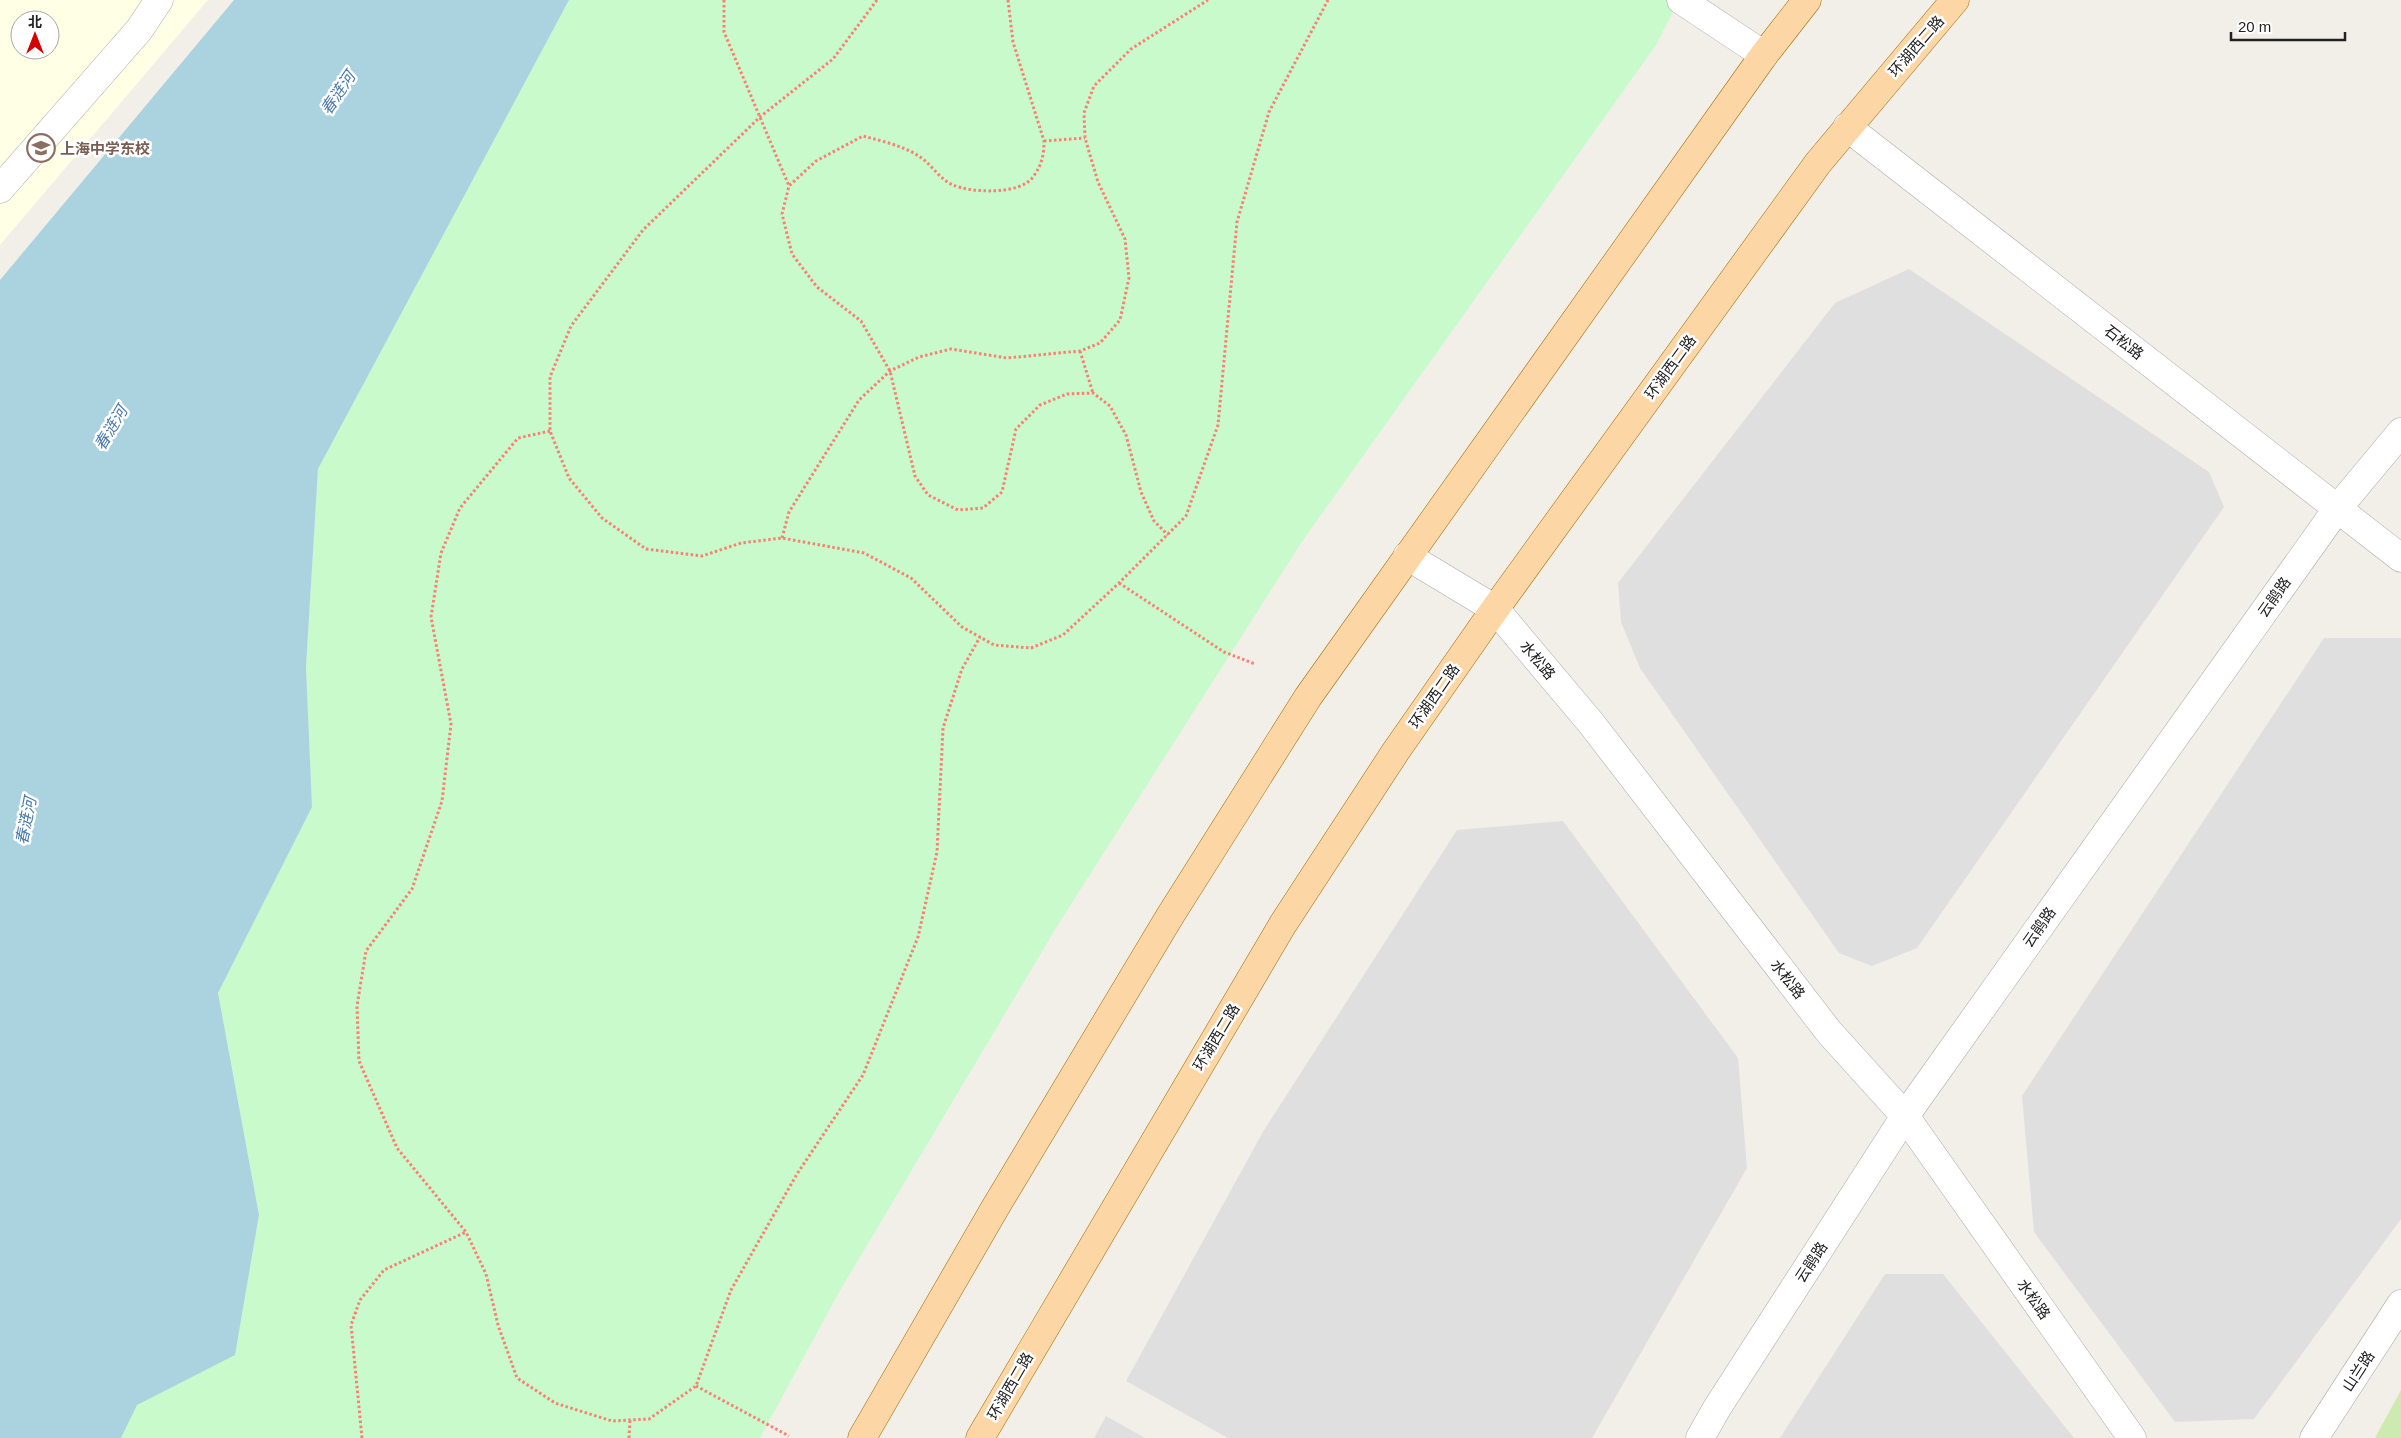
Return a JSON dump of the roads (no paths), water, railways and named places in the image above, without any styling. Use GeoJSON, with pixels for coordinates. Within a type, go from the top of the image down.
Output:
{"type":"FeatureCollection","features":[{"type":"Feature","properties":{"kind":"main road"},"geometry":{"type":"LineString","coordinates":[[862,1438],[1000,1199],[1170,916],[1308,697],[1764,55],[1807,0]]}},
{"type":"Feature","properties":{"kind":"main road","name":"环湖西二路"},"geometry":{"type":"LineString","coordinates":[[980,1438],[1282,924],[1396,751],[1495,609],[1818,164],[1846,127],[1956,0]]}},
{"type":"Feature","properties":{"kind":"street"},"geometry":{"type":"LineString","coordinates":[[0,189],[139,30],[159,0]]}},
{"type":"Feature","properties":{"kind":"street"},"geometry":{"type":"LineString","coordinates":[[1681,0],[1764,55]]}},
{"type":"Feature","properties":{"kind":"street","name":"石松路"},"geometry":{"type":"LineString","coordinates":[[1846,127],[2401,558]]}},
{"type":"Feature","properties":{"kind":"street","name":"云鹃路"},"geometry":{"type":"LineString","coordinates":[[1700,1438],[1717,1408],[1905,1116],[2337,509],[2401,432]]}},
{"type":"Feature","properties":{"kind":"street","name":"水松路"},"geometry":{"type":"LineString","coordinates":[[1407,556],[1495,609],[1591,723],[1828,1032],[1905,1116],[2132,1438]]}},
{"type":"Feature","properties":{"kind":"street","name":"山兰路"},"geometry":{"type":"LineString","coordinates":[[2314,1438],[2401,1304]]}},
{"type":"Feature","properties":{"kind":"water","name":"春涟河"},"geometry":{"type":"Polygon","coordinates":[[[234,0],[569,0],[318,469],[306,667],[312,807],[218,993],[259,1215],[235,1355],[137,1405],[121,1438],[0,1438],[0,280],[234,0]]]}},
{"type":"Feature","properties":{"kind":"place","name":"上海中学东校"},"geometry":{"type":"Point","coordinates":[41,148]}}]}
